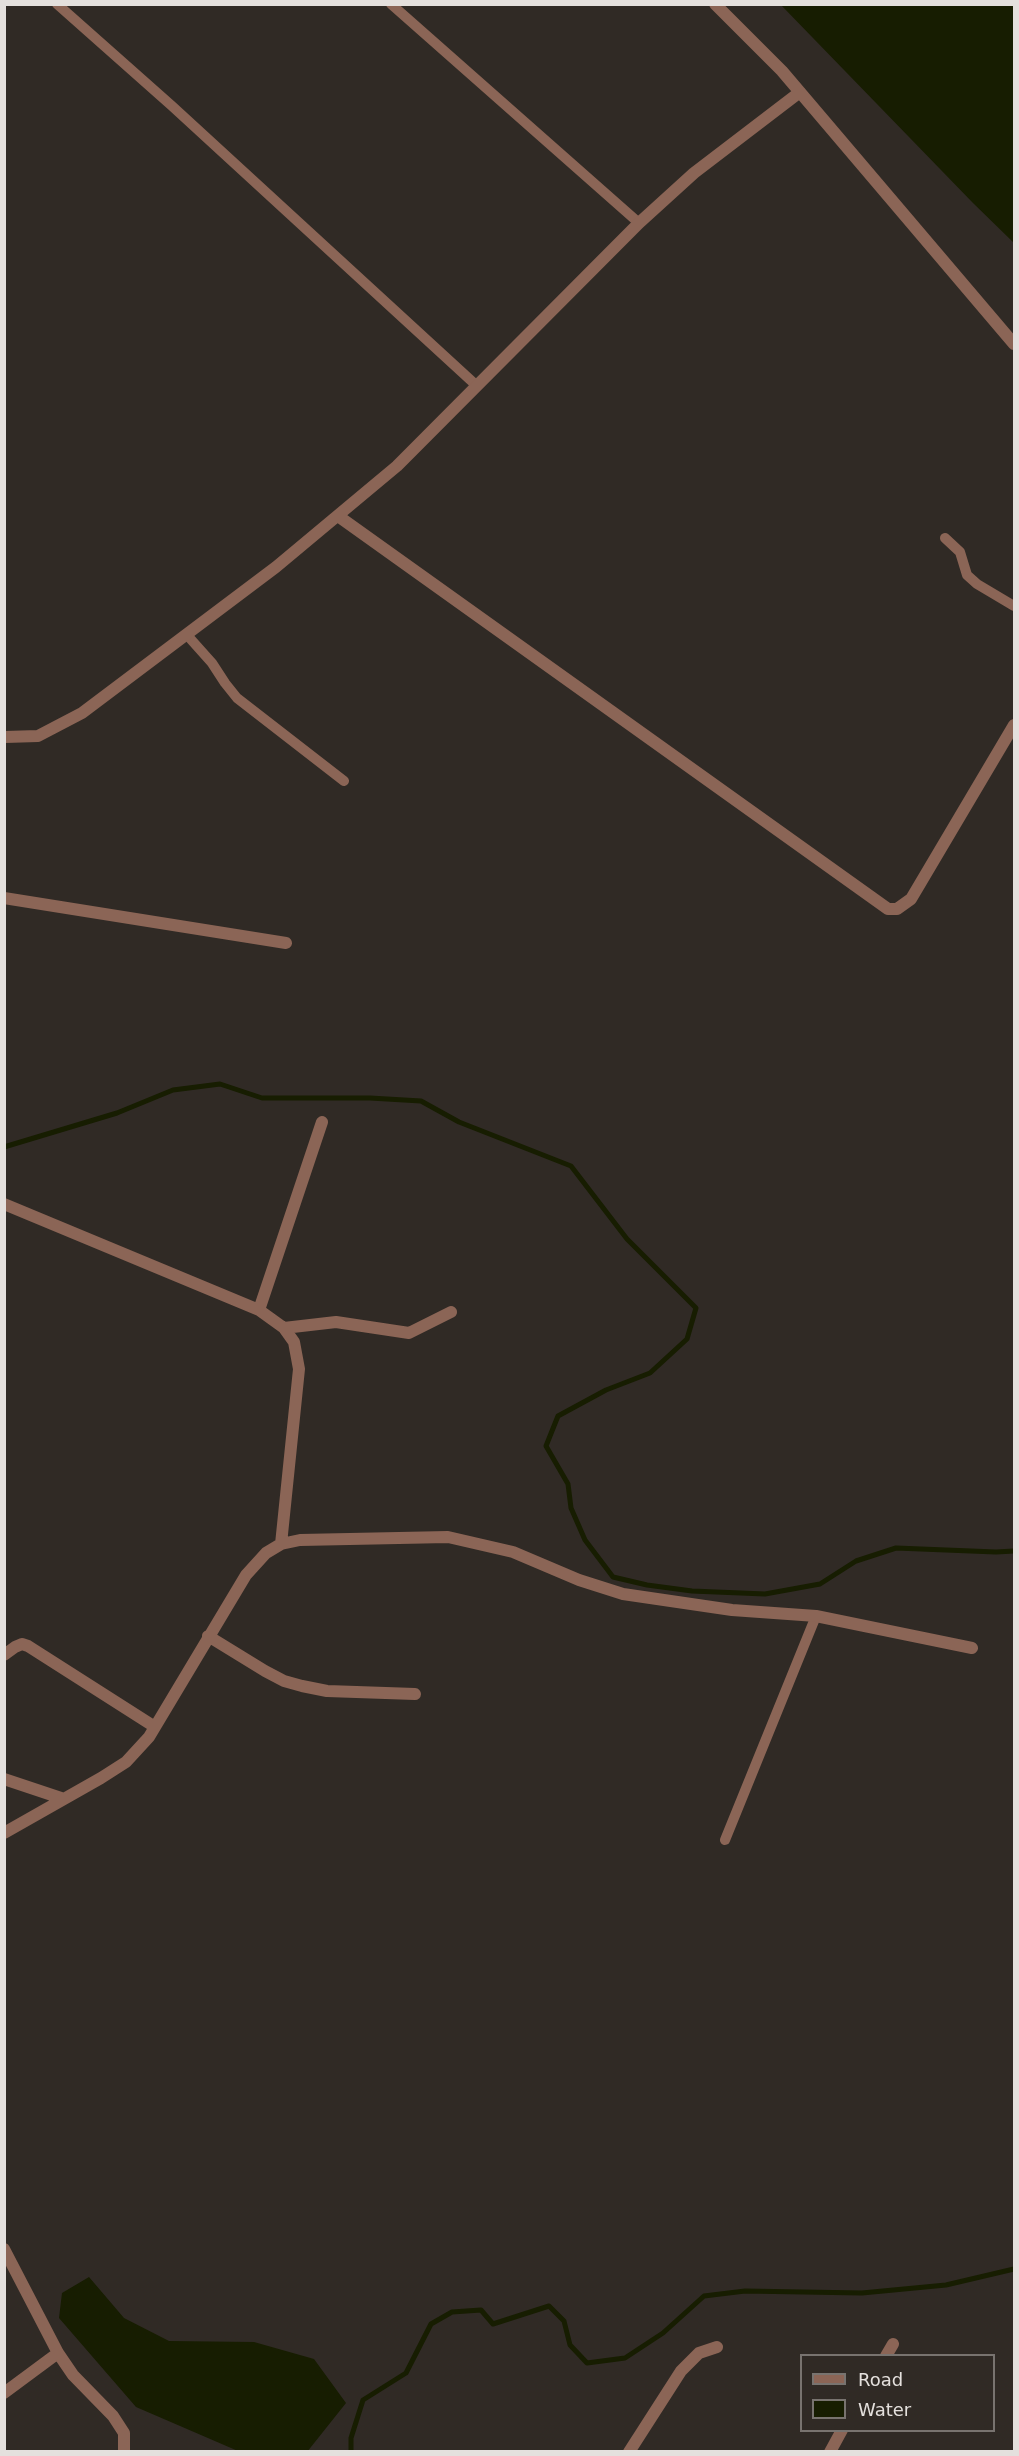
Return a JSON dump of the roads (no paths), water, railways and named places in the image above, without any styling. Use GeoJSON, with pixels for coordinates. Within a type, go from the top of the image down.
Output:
{"type":"FeatureCollection","features":[{"type":"Feature","properties":{"kind":"street"},"geometry":{"type":"LineString","coordinates":[[715,4],[782,71],[1014,344]]}},
{"type":"Feature","properties":{"kind":"street"},"geometry":{"type":"LineString","coordinates":[[5,738],[38,736],[82,713],[276,567],[397,466],[639,223],[694,173],[800,92]]}},
{"type":"Feature","properties":{"kind":"street"},"geometry":{"type":"LineString","coordinates":[[338,516],[888,909],[897,909],[911,899],[1014,725]]}},
{"type":"Feature","properties":{"kind":"street"},"geometry":{"type":"LineString","coordinates":[[4,898],[286,943]]}},
{"type":"Feature","properties":{"kind":"street"},"geometry":{"type":"LineString","coordinates":[[259,1310],[322,1122]]}},
{"type":"Feature","properties":{"kind":"street"},"geometry":{"type":"LineString","coordinates":[[4,1204],[259,1310],[284,1328],[294,1341],[299,1369],[281,1544]]}},
{"type":"Feature","properties":{"kind":"street"},"geometry":{"type":"LineString","coordinates":[[284,1328],[336,1322],[409,1333],[451,1312]]}},
{"type":"Feature","properties":{"kind":"street"},"geometry":{"type":"LineString","coordinates":[[4,1833],[126,1762],[155,1728],[246,1575],[266,1553],[281,1544],[300,1540],[448,1537],[513,1552],[613,1592],[732,1610],[816,1616],[972,1648]]}},
{"type":"Feature","properties":{"kind":"street"},"geometry":{"type":"LineString","coordinates":[[208,1636],[284,1681],[327,1691],[415,1694]]}},
{"type":"Feature","properties":{"kind":"street"},"geometry":{"type":"LineString","coordinates":[[5,1653],[22,1644],[28,1646],[155,1728]]}},
{"type":"Feature","properties":{"kind":"street"},"geometry":{"type":"LineString","coordinates":[[4,1779],[64,1799]]}},
{"type":"Feature","properties":{"kind":"street"},"geometry":{"type":"LineString","coordinates":[[4,2248],[58,2353],[73,2375],[113,2416],[124,2433],[124,2451]]}},
{"type":"Feature","properties":{"kind":"street"},"geometry":{"type":"LineString","coordinates":[[629,2451],[681,2371],[699,2353],[717,2348]]}},
{"type":"Feature","properties":{"kind":"street"},"geometry":{"type":"LineString","coordinates":[[4,2393],[58,2353]]}},
{"type":"Feature","properties":{"kind":"street"},"geometry":{"type":"LineString","coordinates":[[830,2451],[841,2432]]}},
{"type":"Feature","properties":{"kind":"lane"},"geometry":{"type":"LineString","coordinates":[[57,4],[172,106],[477,386]]}},
{"type":"Feature","properties":{"kind":"lane"},"geometry":{"type":"LineString","coordinates":[[391,4],[639,223]]}},
{"type":"Feature","properties":{"kind":"lane"},"geometry":{"type":"LineString","coordinates":[[945,538],[960,552],[967,574],[977,584],[1014,606]]}},
{"type":"Feature","properties":{"kind":"lane"},"geometry":{"type":"LineString","coordinates":[[187,635],[212,663],[237,698],[344,781]]}},
{"type":"Feature","properties":{"kind":"lane"},"geometry":{"type":"LineString","coordinates":[[725,1840],[816,1616]]}},
{"type":"Feature","properties":{"kind":"water"},"geometry":{"type":"Polygon","coordinates":[[[781,5],[1014,5],[1014,243],[973,203],[781,5]]]}},
{"type":"Feature","properties":{"kind":"water"},"geometry":{"type":"Polygon","coordinates":[[[89,2277],[124,2318],[169,2341],[254,2342],[314,2359],[346,2403],[307,2452],[238,2451],[136,2407],[59,2318],[62,2293],[89,2277]]]}},
{"type":"Feature","properties":{"kind":"waterway"},"geometry":{"type":"LineString","coordinates":[[4,1147],[117,1113],[173,1090],[220,1084],[262,1098],[370,1098],[421,1101],[459,1122],[571,1166],[627,1239],[696,1308],[687,1339],[650,1373],[606,1390],[558,1416],[546,1446],[568,1484],[571,1508],[585,1540],[613,1577],[647,1585],[692,1591],[765,1594],[820,1584],[856,1561],[896,1548],[1014,1551]]}},
{"type":"Feature","properties":{"kind":"waterway"},"geometry":{"type":"LineString","coordinates":[[351,2452],[351,2438],[363,2400],[406,2373],[431,2324],[452,2312],[481,2310],[493,2324],[549,2306],[564,2321],[570,2345],[587,2363],[625,2358],[663,2333],[704,2296],[745,2291],[862,2293],[946,2285],[1014,2269]]}}]}
